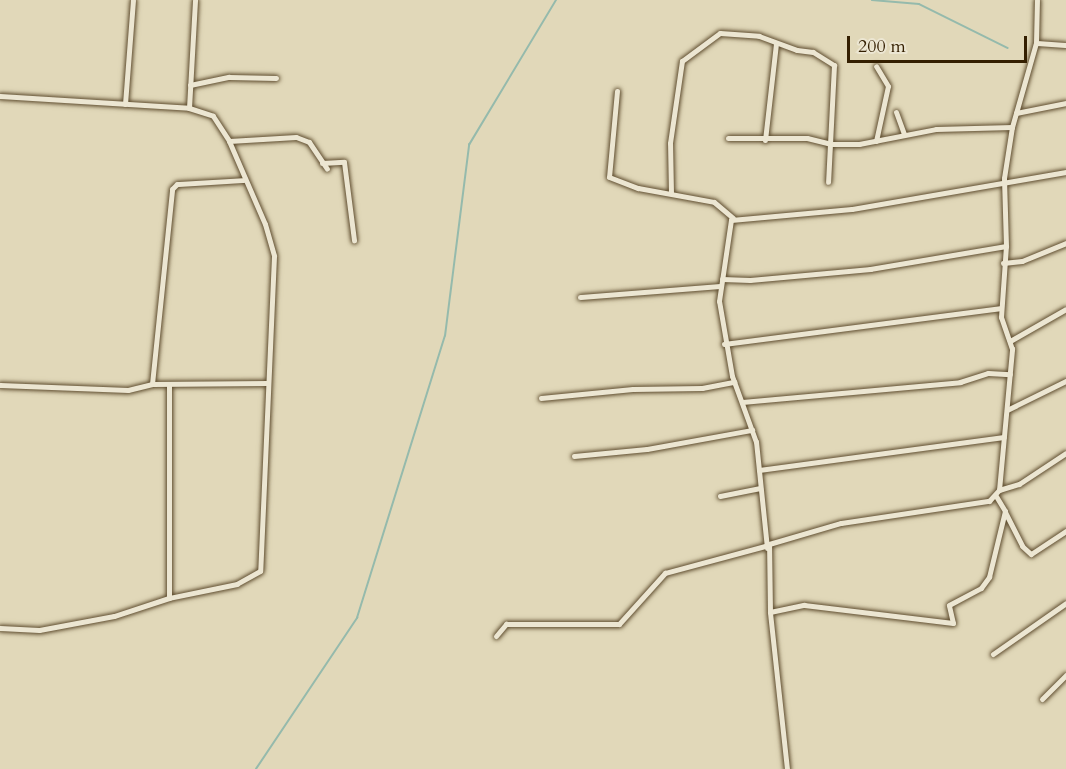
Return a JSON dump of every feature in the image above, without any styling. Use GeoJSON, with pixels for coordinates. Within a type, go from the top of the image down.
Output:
{"type":"FeatureCollection","features":[{"type":"Feature","properties":{"kind":"street"},"geometry":{"type":"LineString","coordinates":[[125,104],[132,0]]}},
{"type":"Feature","properties":{"kind":"street"},"geometry":{"type":"LineString","coordinates":[[189,108],[195,0]]}},
{"type":"Feature","properties":{"kind":"street"},"geometry":{"type":"LineString","coordinates":[[1037,0],[1036,43],[1012,127],[1004,183],[1006,246],[1000,308],[1001,324],[1010,341],[1010,374],[998,493],[1022,546],[1031,554],[1066,531]]}},
{"type":"Feature","properties":{"kind":"street"},"geometry":{"type":"LineString","coordinates":[[671,193],[670,143],[682,61],[720,33],[759,36],[776,44],[813,52],[834,65],[828,182]]}},
{"type":"Feature","properties":{"kind":"street"},"geometry":{"type":"LineString","coordinates":[[1036,43],[1066,45]]}},
{"type":"Feature","properties":{"kind":"street"},"geometry":{"type":"LineString","coordinates":[[765,140],[776,44]]}},
{"type":"Feature","properties":{"kind":"street"},"geometry":{"type":"LineString","coordinates":[[876,66],[888,86],[876,141]]}},
{"type":"Feature","properties":{"kind":"street"},"geometry":{"type":"LineString","coordinates":[[190,85],[230,77],[276,78]]}},
{"type":"Feature","properties":{"kind":"street"},"geometry":{"type":"LineString","coordinates":[[617,91],[609,177],[638,188],[714,202],[733,218],[852,208],[1066,172]]}},
{"type":"Feature","properties":{"kind":"street"},"geometry":{"type":"LineString","coordinates":[[61,100],[62,92]]}},
{"type":"Feature","properties":{"kind":"street"},"geometry":{"type":"LineString","coordinates":[[0,96],[189,108],[213,116],[229,141],[244,180],[266,224],[274,256],[260,571],[237,584],[169,598],[114,616],[39,630],[0,628]]}},
{"type":"Feature","properties":{"kind":"street"},"geometry":{"type":"LineString","coordinates":[[1016,113],[1066,103]]}},
{"type":"Feature","properties":{"kind":"street"},"geometry":{"type":"LineString","coordinates":[[896,112],[904,134]]}},
{"type":"Feature","properties":{"kind":"street"},"geometry":{"type":"LineString","coordinates":[[728,138],[765,140],[807,138],[831,144],[876,141],[904,134],[1012,127]]}},
{"type":"Feature","properties":{"kind":"street"},"geometry":{"type":"LineString","coordinates":[[229,141],[296,137],[309,142],[327,169]]}},
{"type":"Feature","properties":{"kind":"street"},"geometry":{"type":"LineString","coordinates":[[322,163],[344,162],[354,240]]}},
{"type":"Feature","properties":{"kind":"street"},"geometry":{"type":"LineString","coordinates":[[152,384],[172,189],[177,184],[244,180]]}},
{"type":"Feature","properties":{"kind":"street"},"geometry":{"type":"LineString","coordinates":[[733,218],[729,223],[719,301],[724,344],[734,382],[752,430],[759,470],[770,612],[787,769]]}},
{"type":"Feature","properties":{"kind":"street"},"geometry":{"type":"LineString","coordinates":[[1003,263],[1022,261],[1066,243]]}},
{"type":"Feature","properties":{"kind":"street"},"geometry":{"type":"LineString","coordinates":[[722,279],[750,280],[870,269],[1006,246]]}},
{"type":"Feature","properties":{"kind":"street"},"geometry":{"type":"LineString","coordinates":[[580,297],[721,286]]}},
{"type":"Feature","properties":{"kind":"street"},"geometry":{"type":"LineString","coordinates":[[724,344],[1000,308]]}},
{"type":"Feature","properties":{"kind":"street"},"geometry":{"type":"LineString","coordinates":[[1010,341],[1066,309]]}},
{"type":"Feature","properties":{"kind":"street"},"geometry":{"type":"LineString","coordinates":[[742,402],[960,382],[988,373],[1010,374]]}},
{"type":"Feature","properties":{"kind":"street"},"geometry":{"type":"LineString","coordinates":[[1006,411],[1066,381]]}},
{"type":"Feature","properties":{"kind":"street"},"geometry":{"type":"LineString","coordinates":[[541,398],[633,389],[702,388],[734,382]]}},
{"type":"Feature","properties":{"kind":"street"},"geometry":{"type":"LineString","coordinates":[[0,385],[128,390],[152,384],[268,383]]}},
{"type":"Feature","properties":{"kind":"street"},"geometry":{"type":"LineString","coordinates":[[169,385],[169,598]]}},
{"type":"Feature","properties":{"kind":"street"},"geometry":{"type":"LineString","coordinates":[[574,456],[646,449],[752,430]]}},
{"type":"Feature","properties":{"kind":"street"},"geometry":{"type":"LineString","coordinates":[[759,470],[1004,437]]}},
{"type":"Feature","properties":{"kind":"street"},"geometry":{"type":"LineString","coordinates":[[496,636],[506,624],[618,624],[665,573],[766,547],[772,542],[842,523],[989,501],[998,493],[1019,484],[1066,453]]}},
{"type":"Feature","properties":{"kind":"street"},"geometry":{"type":"LineString","coordinates":[[720,496],[760,488]]}},
{"type":"Feature","properties":{"kind":"street"},"geometry":{"type":"LineString","coordinates":[[770,612],[804,605],[892,613],[949,625],[955,619],[949,605],[981,588],[989,578],[1005,511]]}},
{"type":"Feature","properties":{"kind":"street"},"geometry":{"type":"LineString","coordinates":[[993,654],[1066,603]]}},
{"type":"Feature","properties":{"kind":"street"},"geometry":{"type":"LineString","coordinates":[[1042,699],[1066,675]]}},
{"type":"Feature","properties":{"kind":"waterway"},"geometry":{"type":"LineString","coordinates":[[256,769],[357,618],[445,336],[469,145],[556,0]]}},
{"type":"Feature","properties":{"kind":"waterway"},"geometry":{"type":"LineString","coordinates":[[872,0],[919,4],[1008,48]]}}]}
